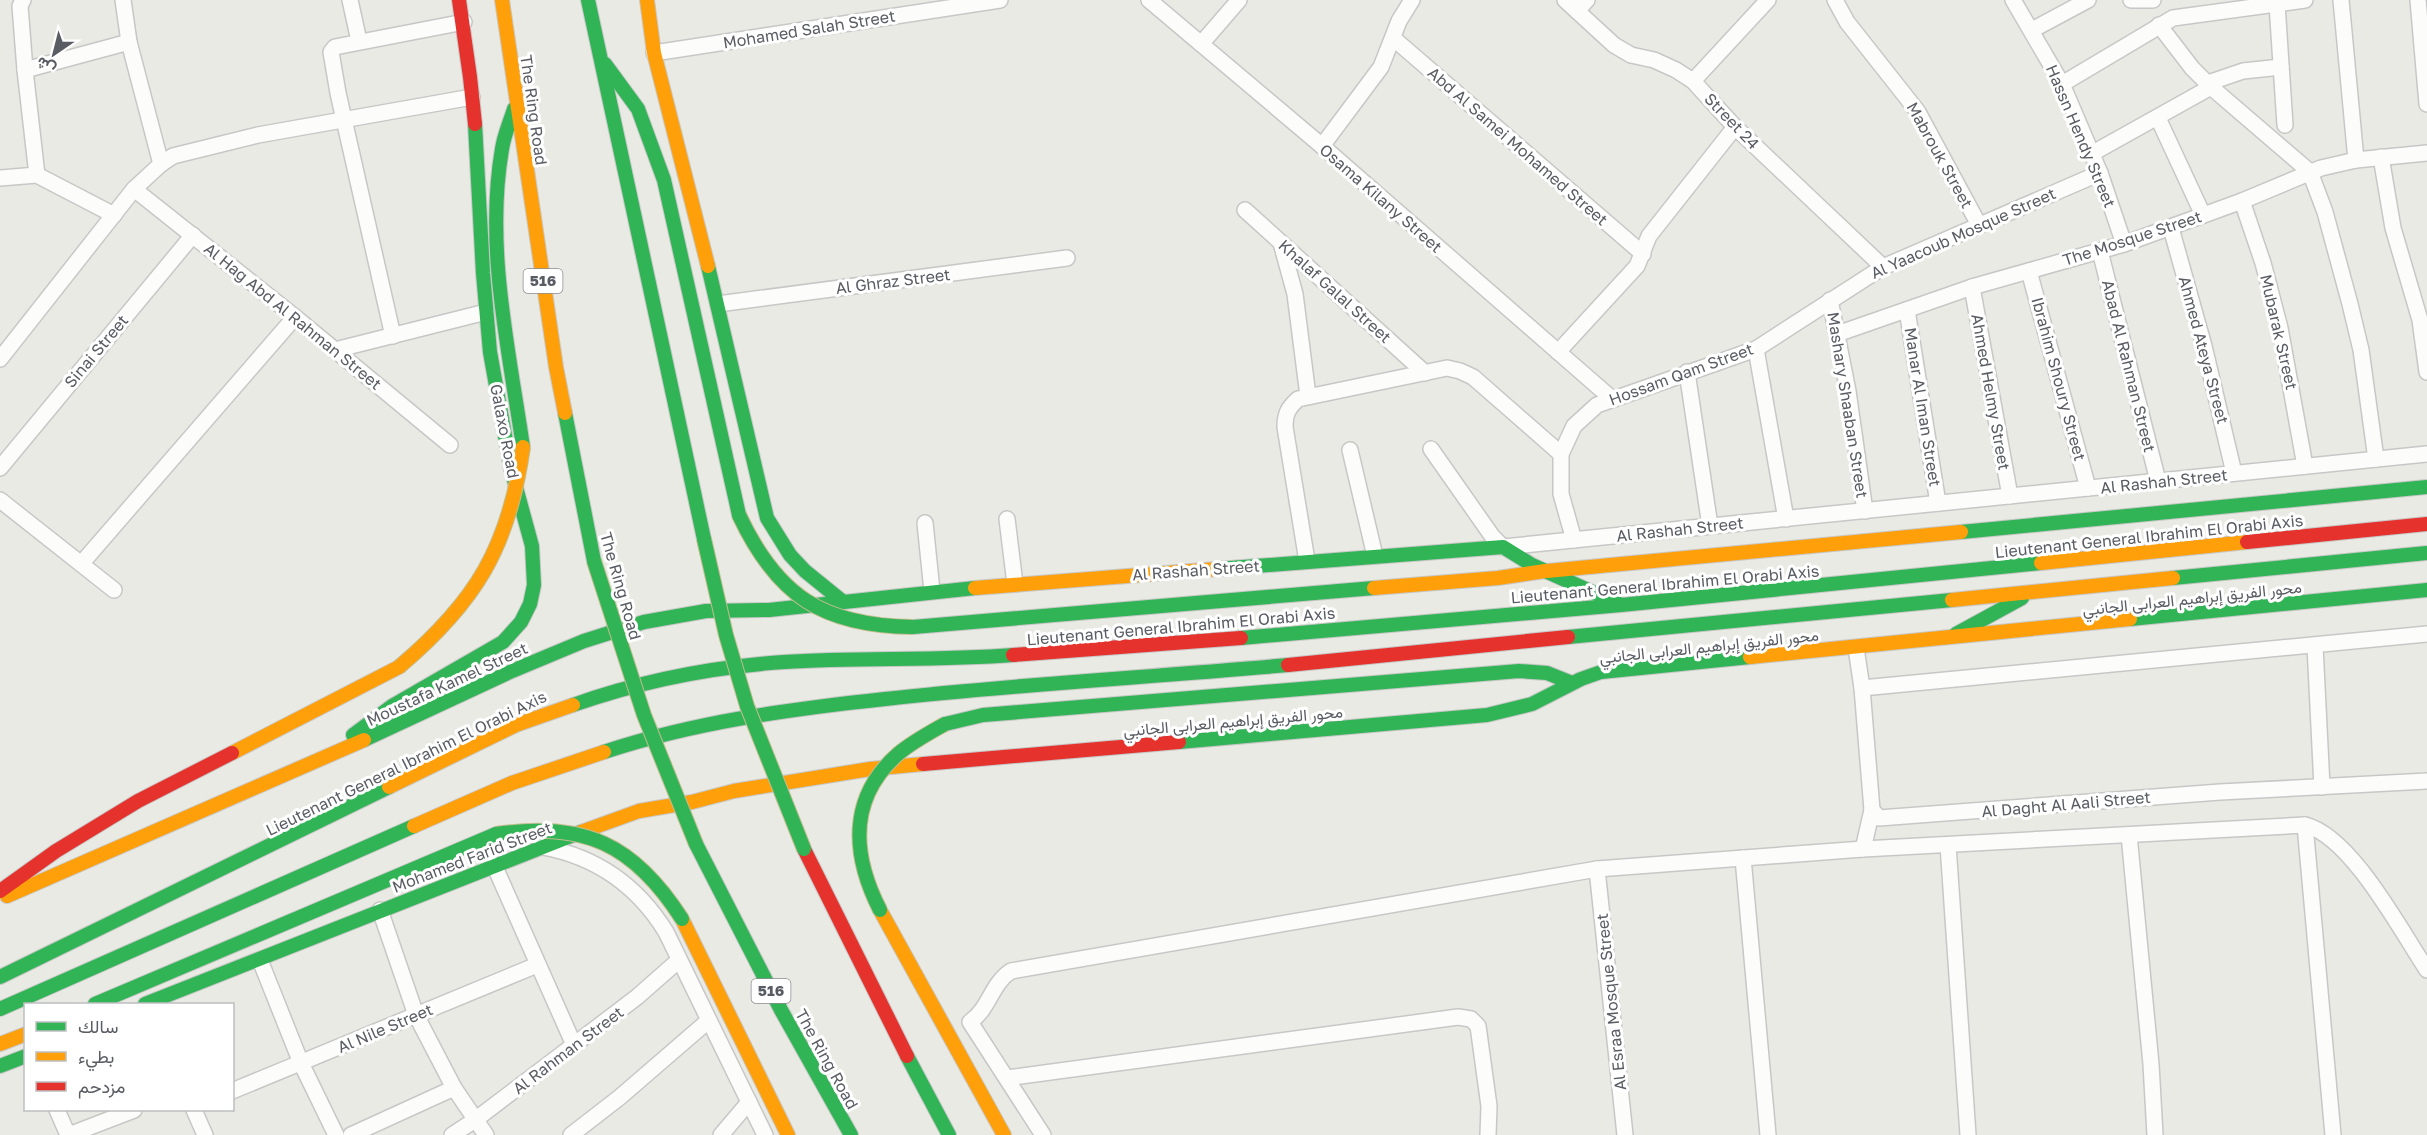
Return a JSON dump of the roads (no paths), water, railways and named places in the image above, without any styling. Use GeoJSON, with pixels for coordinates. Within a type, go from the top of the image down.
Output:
{"type":"FeatureCollection","features":[{"type":"Feature","properties":{"kind":"main road","name":"Galaxo Road"},"geometry":{"type":"LineString","coordinates":[[329,757],[376,717],[500,645],[520,624],[532,598],[536,570],[534,556],[506,445],[491,354],[486,312],[472,97],[464,22],[459,0]]}},
{"type":"Feature","properties":{"kind":"main road","name":"The Ring Road"},"geometry":{"type":"LineString","coordinates":[[502,0],[556,367],[594,561],[644,715],[696,843],[781,1010],[851,1135]]}},
{"type":"Feature","properties":{"kind":"main road"},"geometry":{"type":"LineString","coordinates":[[588,0],[724,631],[741,687],[760,742],[804,849],[898,1040],[949,1135]]}},
{"type":"Feature","properties":{"kind":"main road"},"geometry":{"type":"LineString","coordinates":[[647,0],[654,53],[718,304],[767,518],[784,546],[805,572],[842,601]]}},
{"type":"Feature","properties":{"kind":"main road"},"geometry":{"type":"LineString","coordinates":[[601,59],[638,109],[664,180],[739,515],[755,551],[788,588],[812,606],[829,615],[862,625],[879,628],[913,627],[1498,578],[1545,571],[2427,487]]}},
{"type":"Feature","properties":{"kind":"main road"},"geometry":{"type":"LineString","coordinates":[[0,891],[56,851],[138,801],[399,667],[439,634],[456,615],[486,573],[498,550],[515,500],[523,447],[500,275],[498,216],[502,147],[516,101]]}},
{"type":"Feature","properties":{"kind":"main road","name":"Lieutenant General Ibrahim El Orabi Axis"},"geometry":{"type":"LineString","coordinates":[[0,977],[516,725],[559,708],[648,682],[717,669],[774,663],[963,659],[1169,644],[1621,605],[2427,524]]}},
{"type":"Feature","properties":{"kind":"main road"},"geometry":{"type":"LineString","coordinates":[[1503,547],[1545,571],[1621,605]]}},
{"type":"Feature","properties":{"kind":"main road","name":"Al Rashah Street"},"geometry":{"type":"LineString","coordinates":[[932,591],[1503,547]]}},
{"type":"Feature","properties":{"kind":"main road"},"geometry":{"type":"LineString","coordinates":[[0,1009],[512,783],[613,748],[716,723],[821,706],[968,690],[1297,664],[2427,553]]}},
{"type":"Feature","properties":{"kind":"main road","name":"محور الفريق إبراهيم العرابى الجانبي"},"geometry":{"type":"LineString","coordinates":[[822,776],[870,769],[1487,715],[1532,705],[1572,683],[1601,672],[2427,590]]}},
{"type":"Feature","properties":{"kind":"main road","name":"Moustafa Kamel Street"},"geometry":{"type":"LineString","coordinates":[[0,899],[329,757],[512,671],[614,630],[686,614],[738,609],[769,610],[932,591]]}},
{"type":"Feature","properties":{"kind":"main road"},"geometry":{"type":"LineString","coordinates":[[1947,639],[2031,593]]}},
{"type":"Feature","properties":{"kind":"main road"},"geometry":{"type":"LineString","coordinates":[[1004,1135],[880,910],[862,866],[859,842],[861,818],[868,794],[880,773],[896,755],[945,724],[983,715],[1519,671],[1547,673],[1572,683]]}},
{"type":"Feature","properties":{"kind":"main road","name":"Mohamed Farid Street"},"geometry":{"type":"LineString","coordinates":[[150,1003],[494,865],[639,811],[692,802],[734,790],[822,776]]}},
{"type":"Feature","properties":{"kind":"main road"},"geometry":{"type":"LineString","coordinates":[[100,1003],[496,834],[515,830],[546,829],[575,832],[595,838],[630,857],[646,870],[672,901],[788,1135]]}},
{"type":"Feature","properties":{"kind":"main road"},"geometry":{"type":"LineString","coordinates":[[0,1044],[24,1035]]}},
{"type":"Feature","properties":{"kind":"main road"},"geometry":{"type":"LineString","coordinates":[[0,1066],[24,1057]]}},
{"type":"Feature","properties":{"kind":"street"},"geometry":{"type":"LineString","coordinates":[[23,0],[20,6],[25,70],[37,175]]}},
{"type":"Feature","properties":{"kind":"street"},"geometry":{"type":"LineString","coordinates":[[123,0],[129,42],[161,164]]}},
{"type":"Feature","properties":{"kind":"street"},"geometry":{"type":"LineString","coordinates":[[350,0],[359,42]]}},
{"type":"Feature","properties":{"kind":"street","name":"Mohamed Salah Street"},"geometry":{"type":"LineString","coordinates":[[654,53],[1000,0]]}},
{"type":"Feature","properties":{"kind":"street","name":"Osama Kilany Street"},"geometry":{"type":"LineString","coordinates":[[1149,0],[1322,146],[1611,398]]}},
{"type":"Feature","properties":{"kind":"street"},"geometry":{"type":"LineString","coordinates":[[1201,44],[1239,0]]}},
{"type":"Feature","properties":{"kind":"street"},"geometry":{"type":"LineString","coordinates":[[1322,146],[1374,78],[1388,53],[1399,21],[1412,0]]}},
{"type":"Feature","properties":{"kind":"street","name":"Street 24"},"geometry":{"type":"LineString","coordinates":[[1564,0],[1582,6],[1614,45],[1632,55],[1654,60],[1676,70],[1693,81],[1736,127],[1883,267]]}},
{"type":"Feature","properties":{"kind":"street"},"geometry":{"type":"LineString","coordinates":[[1693,81],[1768,0]]}},
{"type":"Feature","properties":{"kind":"street","name":"Mabrouk Street"},"geometry":{"type":"LineString","coordinates":[[1835,0],[1847,22],[1918,112],[1979,225]]}},
{"type":"Feature","properties":{"kind":"street","name":"Hassn Hendy Street"},"geometry":{"type":"LineString","coordinates":[[2013,0],[2062,84],[2100,173],[2124,244]]}},
{"type":"Feature","properties":{"kind":"street"},"geometry":{"type":"LineString","coordinates":[[2032,30],[2088,0]]}},
{"type":"Feature","properties":{"kind":"street"},"geometry":{"type":"LineString","coordinates":[[2131,0],[2152,0]]}},
{"type":"Feature","properties":{"kind":"street"},"geometry":{"type":"LineString","coordinates":[[2062,84],[2166,22],[2305,0]]}},
{"type":"Feature","properties":{"kind":"street"},"geometry":{"type":"LineString","coordinates":[[2341,0],[2356,160]]}},
{"type":"Feature","properties":{"kind":"street"},"geometry":{"type":"LineString","coordinates":[[2418,0],[2427,104]]}},
{"type":"Feature","properties":{"kind":"street"},"geometry":{"type":"LineString","coordinates":[[2277,4],[2285,125]]}},
{"type":"Feature","properties":{"kind":"street"},"geometry":{"type":"LineString","coordinates":[[393,336],[331,52],[335,46],[464,22]]}},
{"type":"Feature","properties":{"kind":"street"},"geometry":{"type":"LineString","coordinates":[[2166,22],[2192,68],[2310,172],[2325,213],[2355,327],[2376,459]]}},
{"type":"Feature","properties":{"kind":"street","name":"Abd Al Samei Mohamed Street"},"geometry":{"type":"LineString","coordinates":[[1393,38],[1643,254]]}},
{"type":"Feature","properties":{"kind":"street"},"geometry":{"type":"LineString","coordinates":[[25,70],[129,42]]}},
{"type":"Feature","properties":{"kind":"street"},"geometry":{"type":"LineString","coordinates":[[2091,154],[2158,118],[2210,85],[2243,72],[2281,67]]}},
{"type":"Feature","properties":{"kind":"street"},"geometry":{"type":"LineString","coordinates":[[0,359],[134,189],[173,156],[344,119],[472,97]]}},
{"type":"Feature","properties":{"kind":"street"},"geometry":{"type":"LineString","coordinates":[[2158,118],[2203,215]]}},
{"type":"Feature","properties":{"kind":"street"},"geometry":{"type":"LineString","coordinates":[[1558,352],[1637,266],[1649,236],[1736,127]]}},
{"type":"Feature","properties":{"kind":"street","name":"The Mosque Street"},"geometry":{"type":"LineString","coordinates":[[1837,334],[1972,287],[2124,244],[2171,228],[2332,164],[2427,153]]}},
{"type":"Feature","properties":{"kind":"street"},"geometry":{"type":"LineString","coordinates":[[2381,157],[2393,228],[2423,334],[2427,372]]}},
{"type":"Feature","properties":{"kind":"street","name":"Al Yaacoub Mosque Street"},"geometry":{"type":"LineString","coordinates":[[1830,300],[1883,267],[2100,173]]}},
{"type":"Feature","properties":{"kind":"street"},"geometry":{"type":"LineString","coordinates":[[0,178],[37,175],[114,215]]}},
{"type":"Feature","properties":{"kind":"street","name":"Al Hag Abd Al Rahman Street"},"geometry":{"type":"LineString","coordinates":[[134,189],[295,317],[450,446]]}},
{"type":"Feature","properties":{"kind":"street","name":"Mubarak Street"},"geometry":{"type":"LineString","coordinates":[[2242,201],[2264,263],[2280,328],[2305,466]]}},
{"type":"Feature","properties":{"kind":"street","name":"Khalaf Galal Street"},"geometry":{"type":"LineString","coordinates":[[1245,210],[1425,373]]}},
{"type":"Feature","properties":{"kind":"street","name":"Ahmed Ateya Street"},"geometry":{"type":"LineString","coordinates":[[2171,228],[2205,346],[2234,473]]}},
{"type":"Feature","properties":{"kind":"street","name":"Sinai Street"},"geometry":{"type":"LineString","coordinates":[[0,468],[193,235]]}},
{"type":"Feature","properties":{"kind":"street"},"geometry":{"type":"LineString","coordinates":[[1280,243],[1295,294],[1308,396]]}},
{"type":"Feature","properties":{"kind":"street","name":"Abad Al Rahman Street"},"geometry":{"type":"LineString","coordinates":[[2100,251],[2158,481]]}},
{"type":"Feature","properties":{"kind":"street","name":"Al Ghraz Street"},"geometry":{"type":"LineString","coordinates":[[718,304],[1067,258]]}},
{"type":"Feature","properties":{"kind":"street","name":"Ibrahim Shoury Street"},"geometry":{"type":"LineString","coordinates":[[2029,271],[2088,488]]}},
{"type":"Feature","properties":{"kind":"street","name":"Ahmed Helmy Street"},"geometry":{"type":"LineString","coordinates":[[1972,287],[2010,496]]}},
{"type":"Feature","properties":{"kind":"street"},"geometry":{"type":"LineString","coordinates":[[2411,293],[2427,291]]}},
{"type":"Feature","properties":{"kind":"street","name":"Mashary Shaaban Street"},"geometry":{"type":"LineString","coordinates":[[1830,300],[1865,511]]}},
{"type":"Feature","properties":{"kind":"street","name":"Hossam Qam Street"},"geometry":{"type":"LineString","coordinates":[[1574,540],[1562,494],[1561,454],[1566,439],[1584,414],[1611,398],[1756,349],[1830,300]]}},
{"type":"Feature","properties":{"kind":"street","name":"Manar Al Iman Street"},"geometry":{"type":"LineString","coordinates":[[1907,310],[1938,503]]}},
{"type":"Feature","properties":{"kind":"street"},"geometry":{"type":"LineString","coordinates":[[335,350],[486,312]]}},
{"type":"Feature","properties":{"kind":"street"},"geometry":{"type":"LineString","coordinates":[[81,564],[295,317]]}},
{"type":"Feature","properties":{"kind":"street"},"geometry":{"type":"LineString","coordinates":[[1756,349],[1786,519]]}},
{"type":"Feature","properties":{"kind":"street"},"geometry":{"type":"LineString","coordinates":[[1307,561],[1285,416],[1290,406],[1298,399],[1447,368],[1473,377],[1561,454]]}},
{"type":"Feature","properties":{"kind":"street"},"geometry":{"type":"LineString","coordinates":[[1687,372],[1710,526]]}},
{"type":"Feature","properties":{"kind":"street"},"geometry":{"type":"LineString","coordinates":[[1431,448],[1492,536],[1503,547]]}},
{"type":"Feature","properties":{"kind":"street"},"geometry":{"type":"LineString","coordinates":[[1350,450],[1375,556]]}},
{"type":"Feature","properties":{"kind":"street","name":"Al Rashah Street"},"geometry":{"type":"LineString","coordinates":[[1503,547],[2427,454]]}},
{"type":"Feature","properties":{"kind":"street"},"geometry":{"type":"LineString","coordinates":[[0,500],[114,590]]}},
{"type":"Feature","properties":{"kind":"street"},"geometry":{"type":"LineString","coordinates":[[1007,519],[1015,584]]}},
{"type":"Feature","properties":{"kind":"street"},"geometry":{"type":"LineString","coordinates":[[925,523],[932,591]]}},
{"type":"Feature","properties":{"kind":"street"},"geometry":{"type":"LineString","coordinates":[[1862,688],[2427,634]]}},
{"type":"Feature","properties":{"kind":"street"},"geometry":{"type":"LineString","coordinates":[[2316,646],[2322,787]]}},
{"type":"Feature","properties":{"kind":"street"},"geometry":{"type":"LineString","coordinates":[[1856,648],[1862,688],[1872,810],[1863,849]]}},
{"type":"Feature","properties":{"kind":"street","name":"Al Daght Al Aali Street"},"geometry":{"type":"LineString","coordinates":[[1872,810],[1880,818],[1885,819],[2220,792],[2427,781]]}},
{"type":"Feature","properties":{"kind":"street"},"geometry":{"type":"LineString","coordinates":[[2305,825],[2333,1135]]}},
{"type":"Feature","properties":{"kind":"street"},"geometry":{"type":"LineString","coordinates":[[1042,1135],[970,1022],[985,1008],[998,982],[1011,971],[1597,868],[1863,849],[2305,825],[2330,837],[2361,870],[2427,970]]}},
{"type":"Feature","properties":{"kind":"street"},"geometry":{"type":"LineString","coordinates":[[2129,835],[2151,1064],[2155,1135]]}},
{"type":"Feature","properties":{"kind":"street"},"geometry":{"type":"LineString","coordinates":[[1948,845],[1968,1135]]}},
{"type":"Feature","properties":{"kind":"street"},"geometry":{"type":"LineString","coordinates":[[540,847],[560,850],[587,860],[628,885],[655,915],[765,1135]]}},
{"type":"Feature","properties":{"kind":"street"},"geometry":{"type":"LineString","coordinates":[[1743,858],[1768,1135]]}},
{"type":"Feature","properties":{"kind":"street"},"geometry":{"type":"LineString","coordinates":[[494,865],[574,1044]]}},
{"type":"Feature","properties":{"kind":"street","name":"Al Esraa Mosque Street"},"geometry":{"type":"LineString","coordinates":[[1597,868],[1625,1135]]}},
{"type":"Feature","properties":{"kind":"street"},"geometry":{"type":"LineString","coordinates":[[380,910],[416,1015],[454,1088],[486,1135]]}},
{"type":"Feature","properties":{"kind":"street"},"geometry":{"type":"LineString","coordinates":[[260,960],[301,1063],[336,1135]]}},
{"type":"Feature","properties":{"kind":"street","name":"Al Rahman Street"},"geometry":{"type":"LineString","coordinates":[[452,1135],[637,997],[679,960]]}},
{"type":"Feature","properties":{"kind":"street","name":"Al Nile Street"},"geometry":{"type":"LineString","coordinates":[[234,1090],[537,965]]}},
{"type":"Feature","properties":{"kind":"street"},"geometry":{"type":"LineString","coordinates":[[1007,1078],[1458,1017],[1471,1018],[1479,1026],[1489,1106],[1488,1135]]}},
{"type":"Feature","properties":{"kind":"street"},"geometry":{"type":"LineString","coordinates":[[571,1135],[620,1098],[708,1021]]}},
{"type":"Feature","properties":{"kind":"street"},"geometry":{"type":"LineString","coordinates":[[351,1135],[454,1088]]}},
{"type":"Feature","properties":{"kind":"street"},"geometry":{"type":"LineString","coordinates":[[721,1135],[749,1102]]}},
{"type":"Feature","properties":{"kind":"street"},"geometry":{"type":"LineString","coordinates":[[57,1111],[69,1135],[107,1128],[132,1111]]}},
{"type":"Feature","properties":{"kind":"street"},"geometry":{"type":"LineString","coordinates":[[194,1111],[205,1135]]}}]}
